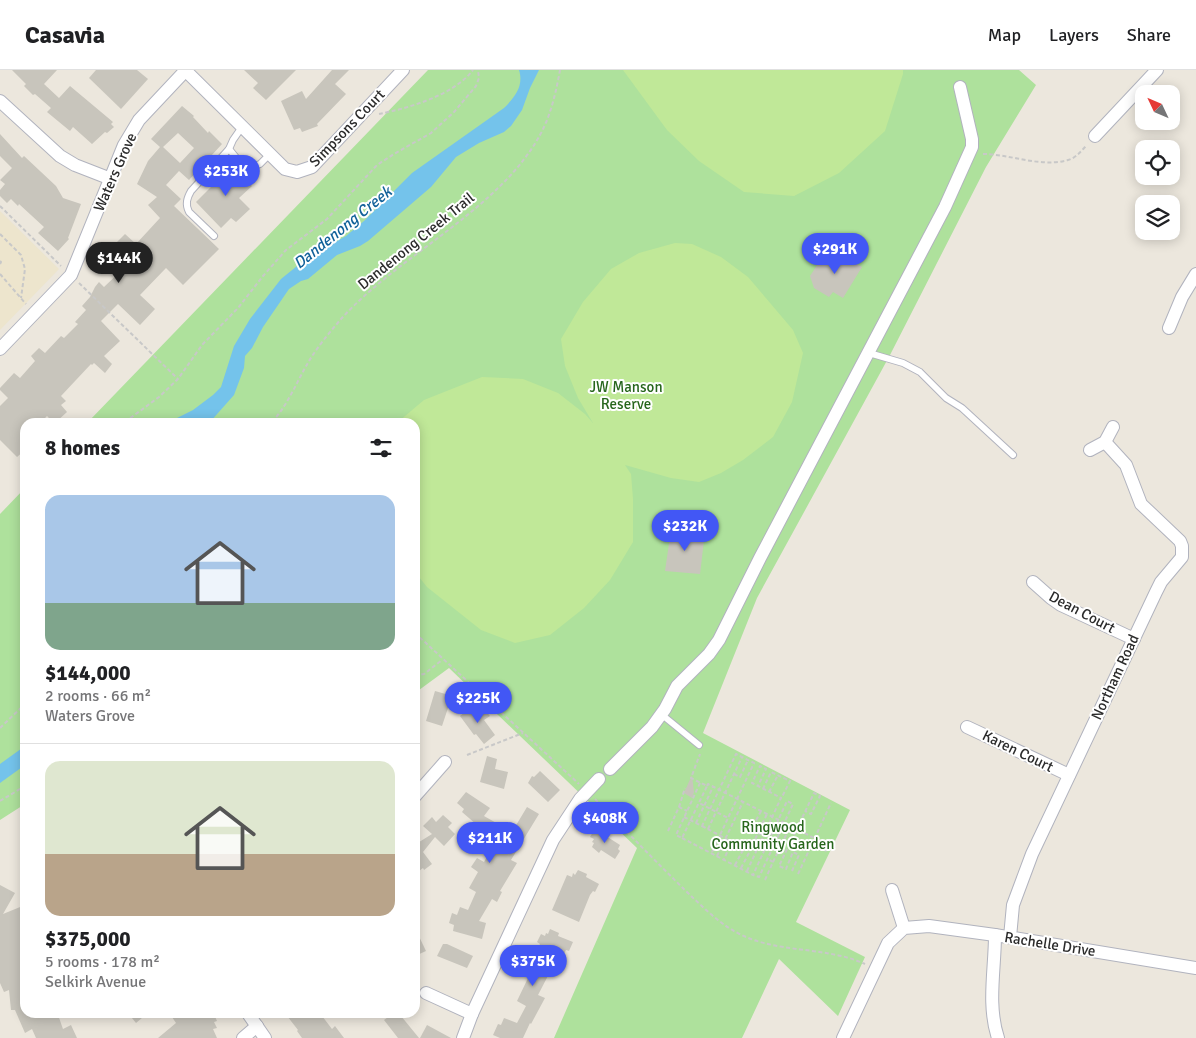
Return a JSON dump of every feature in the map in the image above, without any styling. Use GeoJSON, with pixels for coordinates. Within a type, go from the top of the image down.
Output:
{"type":"FeatureCollection","features":[{"type":"Feature","properties":{"kind":"street"},"geometry":{"type":"LineString","coordinates":[[185,70],[270,154]]}},
{"type":"Feature","properties":{"kind":"street","name":"Waters Grove"},"geometry":{"type":"LineString","coordinates":[[0,349],[71,275],[124,145],[139,120],[185,70]]}},
{"type":"Feature","properties":{"kind":"street","name":"Simpsons Court"},"geometry":{"type":"LineString","coordinates":[[270,154],[285,169],[297,172],[312,167],[402,70]]}},
{"type":"Feature","properties":{"kind":"street"},"geometry":{"type":"LineString","coordinates":[[1095,136],[1157,70]]}},
{"type":"Feature","properties":{"kind":"street"},"geometry":{"type":"LineString","coordinates":[[610,770],[652,727],[677,686],[709,654],[724,632],[760,558],[945,207],[971,152],[972,139],[960,87]]}},
{"type":"Feature","properties":{"kind":"street"},"geometry":{"type":"LineString","coordinates":[[0,101],[60,156],[75,165],[111,179]]}},
{"type":"Feature","properties":{"kind":"street"},"geometry":{"type":"LineString","coordinates":[[1169,328],[1182,297],[1196,274]]}},
{"type":"Feature","properties":{"kind":"street"},"geometry":{"type":"LineString","coordinates":[[1090,450],[1105,442],[1113,427]]}},
{"type":"Feature","properties":{"kind":"street","name":"Northam Road"},"geometry":{"type":"LineString","coordinates":[[1010,937],[1014,905],[1021,881],[1161,582],[1182,557],[1183,552],[1180,541],[1141,504],[1126,465],[1105,442]]}},
{"type":"Feature","properties":{"kind":"street","name":"Dean Court"},"geometry":{"type":"LineString","coordinates":[[1033,582],[1050,598],[1061,605],[1134,639]]}},
{"type":"Feature","properties":{"kind":"street","name":"Karen Court"},"geometry":{"type":"LineString","coordinates":[[967,726],[1069,775]]}},
{"type":"Feature","properties":{"kind":"street"},"geometry":{"type":"LineString","coordinates":[[420,790],[445,762]]}},
{"type":"Feature","properties":{"kind":"street"},"geometry":{"type":"LineString","coordinates":[[463,1038],[472,1014],[547,852],[568,817],[600,780]]}},
{"type":"Feature","properties":{"kind":"street"},"geometry":{"type":"LineString","coordinates":[[843,1038],[888,943],[904,928],[892,890]]}},
{"type":"Feature","properties":{"kind":"street","name":"Rachelle Drive"},"geometry":{"type":"LineString","coordinates":[[904,928],[929,926],[1010,937],[1196,968]]}},
{"type":"Feature","properties":{"kind":"street"},"geometry":{"type":"LineString","coordinates":[[995,935],[992,995],[993,1021],[998,1038]]}},
{"type":"Feature","properties":{"kind":"street"},"geometry":{"type":"LineString","coordinates":[[426,992],[472,1014]]}},
{"type":"Feature","properties":{"kind":"street"},"geometry":{"type":"LineString","coordinates":[[251,1018],[265,1038]]}},
{"type":"Feature","properties":{"kind":"street"},"geometry":{"type":"LineString","coordinates":[[243,1038],[257,1026]]}},
{"type":"Feature","properties":{"kind":"lane"},"geometry":{"type":"LineString","coordinates":[[214,236],[189,212],[187,198],[191,191],[230,149],[233,140],[242,127]]}},
{"type":"Feature","properties":{"kind":"lane"},"geometry":{"type":"LineString","coordinates":[[230,149],[238,160],[252,167],[260,164],[270,154]]}},
{"type":"Feature","properties":{"kind":"lane"},"geometry":{"type":"LineString","coordinates":[[869,353],[903,363],[920,372],[946,398],[962,408],[1013,455]]}},
{"type":"Feature","properties":{"kind":"lane"},"geometry":{"type":"LineString","coordinates":[[661,714],[698,745]]}},
{"type":"Feature","properties":{"kind":"lane"},"geometry":{"type":"LineString","coordinates":[[600,780],[610,770]]}},
{"type":"Feature","properties":{"kind":"path"},"geometry":{"type":"LineString","coordinates":[[357,118],[393,111],[419,103],[462,81],[473,70]]}},
{"type":"Feature","properties":{"kind":"path"},"geometry":{"type":"LineString","coordinates":[[130,418],[159,397],[178,379],[202,344],[238,308],[286,250],[327,219],[377,166],[431,133],[454,112],[476,86],[479,78],[478,70]]}},
{"type":"Feature","properties":{"kind":"path","name":"Dandenong Creek Trail"},"geometry":{"type":"LineString","coordinates":[[275,418],[311,359],[342,319],[389,276],[493,192],[530,151],[549,113],[560,70]]}},
{"type":"Feature","properties":{"kind":"path"},"geometry":{"type":"LineString","coordinates":[[971,152],[1048,162],[1068,160],[1075,157],[1095,136]]}},
{"type":"Feature","properties":{"kind":"path"},"geometry":{"type":"LineString","coordinates":[[0,206],[178,379]]}},
{"type":"Feature","properties":{"kind":"path"},"geometry":{"type":"LineString","coordinates":[[0,234],[21,255],[25,269],[21,298]]}},
{"type":"Feature","properties":{"kind":"path"},"geometry":{"type":"LineString","coordinates":[[0,274],[27,305]]}},
{"type":"Feature","properties":{"kind":"path"},"geometry":{"type":"LineString","coordinates":[[420,638],[589,793],[677,882],[735,932],[757,941],[847,957],[866,964],[874,970]]}},
{"type":"Feature","properties":{"kind":"path"},"geometry":{"type":"LineString","coordinates":[[420,675],[443,660]]}},
{"type":"Feature","properties":{"kind":"path"},"geometry":{"type":"LineString","coordinates":[[0,728],[20,709]]}},
{"type":"Feature","properties":{"kind":"path"},"geometry":{"type":"LineString","coordinates":[[467,756],[523,733]]}},
{"type":"Feature","properties":{"kind":"path"},"geometry":{"type":"LineString","coordinates":[[689,782],[701,752],[691,739]]}},
{"type":"Feature","properties":{"kind":"path"},"geometry":{"type":"LineString","coordinates":[[702,826],[736,754],[754,763],[712,853]]}},
{"type":"Feature","properties":{"kind":"path"},"geometry":{"type":"LineString","coordinates":[[708,828],[742,757]]}},
{"type":"Feature","properties":{"kind":"path"},"geometry":{"type":"LineString","coordinates":[[734,774],[740,777],[748,760]]}},
{"type":"Feature","properties":{"kind":"path"},"geometry":{"type":"LineString","coordinates":[[758,786],[766,769],[760,766],[752,783],[781,798]]}},
{"type":"Feature","properties":{"kind":"path"},"geometry":{"type":"LineString","coordinates":[[747,871],[790,781],[771,772],[764,789]]}},
{"type":"Feature","properties":{"kind":"path"},"geometry":{"type":"LineString","coordinates":[[770,792],[778,775]]}},
{"type":"Feature","properties":{"kind":"path"},"geometry":{"type":"LineString","coordinates":[[691,778],[706,786],[708,784],[814,838],[824,845],[825,854]]}},
{"type":"Feature","properties":{"kind":"path"},"geometry":{"type":"LineString","coordinates":[[700,783],[676,835],[754,875],[759,877],[793,804],[788,801],[754,875]]}},
{"type":"Feature","properties":{"kind":"path"},"geometry":{"type":"LineString","coordinates":[[682,838],[706,786]]}},
{"type":"Feature","properties":{"kind":"path"},"geometry":{"type":"LineString","coordinates":[[696,823],[713,787]]}},
{"type":"Feature","properties":{"kind":"path"},"geometry":{"type":"LineString","coordinates":[[668,830],[686,788]]}},
{"type":"Feature","properties":{"kind":"path"},"geometry":{"type":"LineString","coordinates":[[0,801],[20,789]]}},
{"type":"Feature","properties":{"kind":"path"},"geometry":{"type":"LineString","coordinates":[[792,871],[799,855],[794,852],[786,869],[779,866],[814,793],[820,796],[811,814],[806,811]]}},
{"type":"Feature","properties":{"kind":"path"},"geometry":{"type":"LineString","coordinates":[[718,856],[743,802]]}},
{"type":"Feature","properties":{"kind":"path"},"geometry":{"type":"LineString","coordinates":[[699,803],[728,818]]}},
{"type":"Feature","properties":{"kind":"path"},"geometry":{"type":"LineString","coordinates":[[798,874],[831,803]]}},
{"type":"Feature","properties":{"kind":"path"},"geometry":{"type":"LineString","coordinates":[[679,807],[687,811]]}},
{"type":"Feature","properties":{"kind":"path"},"geometry":{"type":"LineString","coordinates":[[761,811],[751,830],[764,836]]}},
{"type":"Feature","properties":{"kind":"path"},"geometry":{"type":"LineString","coordinates":[[741,868],[767,814]]}},
{"type":"Feature","properties":{"kind":"path"},"geometry":{"type":"LineString","coordinates":[[684,817],[732,842],[724,859]]}},
{"type":"Feature","properties":{"kind":"path"},"geometry":{"type":"LineString","coordinates":[[765,880],[790,827]]}},
{"type":"Feature","properties":{"kind":"path"},"geometry":{"type":"LineString","coordinates":[[735,865],[744,848],[750,851]]}},
{"type":"Feature","properties":{"kind":"path"},"geometry":{"type":"LineString","coordinates":[[768,859],[774,862]]}},
{"type":"Feature","properties":{"kind":"shaded area"},"geometry":{"type":"Polygon","coordinates":[[[0,211],[59,269],[0,330],[0,211]]]}},
{"type":"Feature","properties":{"kind":"green space","name":"JW Manson Reserve"},"geometry":{"type":"Polygon","coordinates":[[[428,70],[1019,70],[1036,85],[986,167],[890,355],[757,598],[703,733],[850,810],[796,922],[865,957],[838,1016],[779,959],[742,1038],[554,1038],[637,848],[449,668],[420,689],[420,418],[92,418],[428,70]]]}},
{"type":"Feature","properties":{"kind":"green space"},"geometry":{"type":"Polygon","coordinates":[[[623,70],[903,70],[903,74],[885,131],[839,173],[794,196],[744,192],[699,161],[667,130],[623,70]]]}},
{"type":"Feature","properties":{"kind":"green space"},"geometry":{"type":"Polygon","coordinates":[[[675,243],[692,244],[721,257],[748,277],[793,330],[803,353],[792,402],[773,437],[743,460],[721,473],[699,482],[671,478],[625,465],[631,474],[633,542],[610,580],[584,608],[550,635],[515,643],[481,630],[427,587],[420,578],[420,418],[403,418],[424,400],[482,377],[523,379],[558,393],[585,414],[593,423],[578,398],[565,366],[561,339],[583,302],[611,269],[639,253],[675,243]]]}},
{"type":"Feature","properties":{"kind":"green space"},"geometry":{"type":"Polygon","coordinates":[[[20,493],[20,807],[0,820],[0,514],[20,493]]]}},
{"type":"Feature","properties":{"kind":"water"},"geometry":{"type":"Polygon","coordinates":[[[519,70],[539,70],[522,110],[511,126],[504,132],[479,143],[456,157],[431,187],[368,241],[337,255],[308,279],[289,289],[245,356],[244,368],[234,395],[214,418],[177,418],[193,410],[221,387],[234,346],[250,319],[281,279],[307,258],[346,236],[364,221],[412,173],[504,108],[518,91],[519,70]]]}},
{"type":"Feature","properties":{"kind":"water"},"geometry":{"type":"Polygon","coordinates":[[[20,750],[20,769],[0,783],[0,764],[20,750]]]}},
{"type":"Feature","properties":{"kind":"building"},"geometry":{"type":"Polygon","coordinates":[[[12,70],[57,70],[44,84],[59,98],[70,86],[113,122],[111,124],[114,127],[107,133],[105,132],[92,144],[73,127],[70,131],[47,112],[51,108],[35,94],[33,95],[24,86],[26,84],[12,70]]]}},
{"type":"Feature","properties":{"kind":"building"},"geometry":{"type":"Polygon","coordinates":[[[96,70],[137,70],[148,79],[121,109],[89,78],[96,70]]]}},
{"type":"Feature","properties":{"kind":"building"},"geometry":{"type":"Polygon","coordinates":[[[244,70],[296,70],[266,100],[253,88],[258,83],[244,70]]]}},
{"type":"Feature","properties":{"kind":"building"},"geometry":{"type":"Polygon","coordinates":[[[332,70],[349,70],[335,84],[346,94],[317,124],[318,126],[302,132],[300,128],[294,130],[281,101],[302,91],[306,99],[332,70]]]}},
{"type":"Feature","properties":{"kind":"building"},"geometry":{"type":"Polygon","coordinates":[[[182,106],[194,116],[208,133],[209,131],[222,144],[189,180],[179,171],[166,185],[181,199],[174,206],[219,249],[183,285],[166,268],[140,295],[155,309],[140,325],[118,304],[101,321],[120,341],[104,356],[112,364],[105,373],[94,363],[91,364],[61,396],[66,401],[61,405],[67,412],[60,418],[49,418],[47,416],[45,418],[20,418],[20,454],[17,457],[0,440],[0,406],[8,398],[0,388],[14,373],[20,378],[35,361],[31,356],[39,348],[45,353],[61,336],[64,338],[78,324],[75,322],[86,310],[82,306],[99,282],[104,287],[125,267],[119,262],[126,256],[123,253],[126,251],[117,242],[125,234],[136,244],[160,218],[148,205],[157,197],[137,184],[148,161],[160,147],[151,139],[182,106]],[[178,133],[163,147],[180,163],[194,148],[178,133]]]}},
{"type":"Feature","properties":{"kind":"building"},"geometry":{"type":"Polygon","coordinates":[[[0,134],[22,158],[24,156],[56,186],[63,198],[81,204],[69,239],[58,251],[38,233],[44,227],[19,204],[18,206],[11,199],[7,203],[0,196],[0,190],[5,184],[0,180],[12,168],[0,156],[0,134]]]}},
{"type":"Feature","properties":{"kind":"building"},"geometry":{"type":"Polygon","coordinates":[[[232,161],[243,171],[240,175],[252,186],[239,198],[250,209],[236,222],[231,218],[221,228],[196,202],[223,175],[221,173],[232,161]]]}},
{"type":"Feature","properties":{"kind":"building"},"geometry":{"type":"Polygon","coordinates":[[[839,253],[862,267],[843,298],[833,292],[829,297],[814,288],[810,276],[823,256],[839,253]]]}},
{"type":"Feature","properties":{"kind":"building"},"geometry":{"type":"Polygon","coordinates":[[[671,530],[705,532],[700,574],[665,571],[671,530]]]}},
{"type":"Feature","properties":{"kind":"building"},"geometry":{"type":"Polygon","coordinates":[[[435,691],[449,695],[447,701],[450,702],[442,726],[426,721],[435,691]]]}},
{"type":"Feature","properties":{"kind":"building"},"geometry":{"type":"Polygon","coordinates":[[[473,706],[477,711],[482,707],[490,716],[484,720],[495,735],[484,744],[476,734],[474,735],[460,716],[473,706]]]}},
{"type":"Feature","properties":{"kind":"building"},"geometry":{"type":"Polygon","coordinates":[[[487,756],[497,759],[495,769],[508,772],[504,789],[480,782],[487,756]]]}},
{"type":"Feature","properties":{"kind":"building"},"geometry":{"type":"Polygon","coordinates":[[[540,771],[560,790],[548,802],[528,783],[532,776],[534,777],[540,771]]]}},
{"type":"Feature","properties":{"kind":"building"},"geometry":{"type":"Polygon","coordinates":[[[692,775],[694,792],[692,798],[684,793],[692,775]]]}},
{"type":"Feature","properties":{"kind":"building"},"geometry":{"type":"Polygon","coordinates":[[[466,792],[490,808],[484,816],[512,832],[527,807],[539,814],[511,860],[517,863],[500,891],[502,892],[497,902],[492,899],[479,921],[486,923],[482,939],[453,931],[454,925],[449,923],[452,913],[457,915],[460,907],[468,910],[476,892],[469,888],[478,872],[471,867],[477,858],[484,862],[495,843],[488,838],[490,834],[462,812],[464,809],[457,803],[466,792]]]}},
{"type":"Feature","properties":{"kind":"building"},"geometry":{"type":"Polygon","coordinates":[[[443,815],[452,823],[448,827],[455,834],[444,846],[435,837],[423,852],[432,864],[424,870],[423,868],[420,870],[420,842],[432,834],[423,826],[432,817],[436,822],[443,815]]]}},
{"type":"Feature","properties":{"kind":"building"},"geometry":{"type":"Polygon","coordinates":[[[595,829],[620,845],[618,849],[620,851],[615,859],[601,850],[599,853],[592,847],[594,839],[590,837],[595,829]]]}},
{"type":"Feature","properties":{"kind":"building"},"geometry":{"type":"Polygon","coordinates":[[[578,870],[587,874],[586,877],[599,884],[595,892],[593,891],[590,895],[579,922],[552,910],[567,875],[572,877],[573,873],[575,875],[578,870]]]}},
{"type":"Feature","properties":{"kind":"building"},"geometry":{"type":"Polygon","coordinates":[[[0,885],[15,893],[3,914],[20,907],[20,1018],[59,1018],[63,1029],[71,1025],[77,1038],[36,1038],[32,1029],[25,1033],[15,1010],[11,1010],[9,990],[4,992],[0,983],[0,885]]]}},
{"type":"Feature","properties":{"kind":"building"},"geometry":{"type":"Polygon","coordinates":[[[550,929],[559,933],[558,936],[573,942],[569,951],[566,950],[564,954],[551,948],[541,966],[551,970],[538,995],[545,998],[523,1038],[500,1038],[493,1035],[498,1024],[501,1025],[504,1018],[517,1023],[526,1006],[517,1001],[529,976],[525,974],[540,944],[537,942],[541,934],[545,936],[550,929]]]}},
{"type":"Feature","properties":{"kind":"building"},"geometry":{"type":"Polygon","coordinates":[[[420,938],[426,951],[420,954],[420,938]]]}},
{"type":"Feature","properties":{"kind":"building"},"geometry":{"type":"Polygon","coordinates":[[[443,944],[473,956],[467,968],[437,956],[443,944]]]}},
{"type":"Feature","properties":{"kind":"building"},"geometry":{"type":"Polygon","coordinates":[[[132,1018],[142,1018],[136,1023],[132,1018]]]}},
{"type":"Feature","properties":{"kind":"building"},"geometry":{"type":"Polygon","coordinates":[[[173,1018],[216,1018],[217,1021],[214,1022],[217,1028],[213,1029],[217,1038],[158,1038],[176,1023],[173,1018]]]}},
{"type":"Feature","properties":{"kind":"building"},"geometry":{"type":"Polygon","coordinates":[[[289,1018],[324,1018],[332,1029],[335,1026],[344,1038],[302,1038],[289,1018]]]}},
{"type":"Feature","properties":{"kind":"building"},"geometry":{"type":"Polygon","coordinates":[[[387,1018],[403,1018],[419,1038],[398,1038],[384,1020],[387,1018]]]}},
{"type":"Feature","properties":{"kind":"building"},"geometry":{"type":"Polygon","coordinates":[[[427,1025],[451,1038],[420,1038],[427,1025]]]}},
{"type":"Feature","properties":{"kind":"water label","name":"Dandenong Creek"},"geometry":{"type":"Point","coordinates":[342,227]}},
{"type":"Feature","properties":{"kind":"park label","name":"Ringwood Community Garden"},"geometry":{"type":"Point","coordinates":[773,836]}}]}
